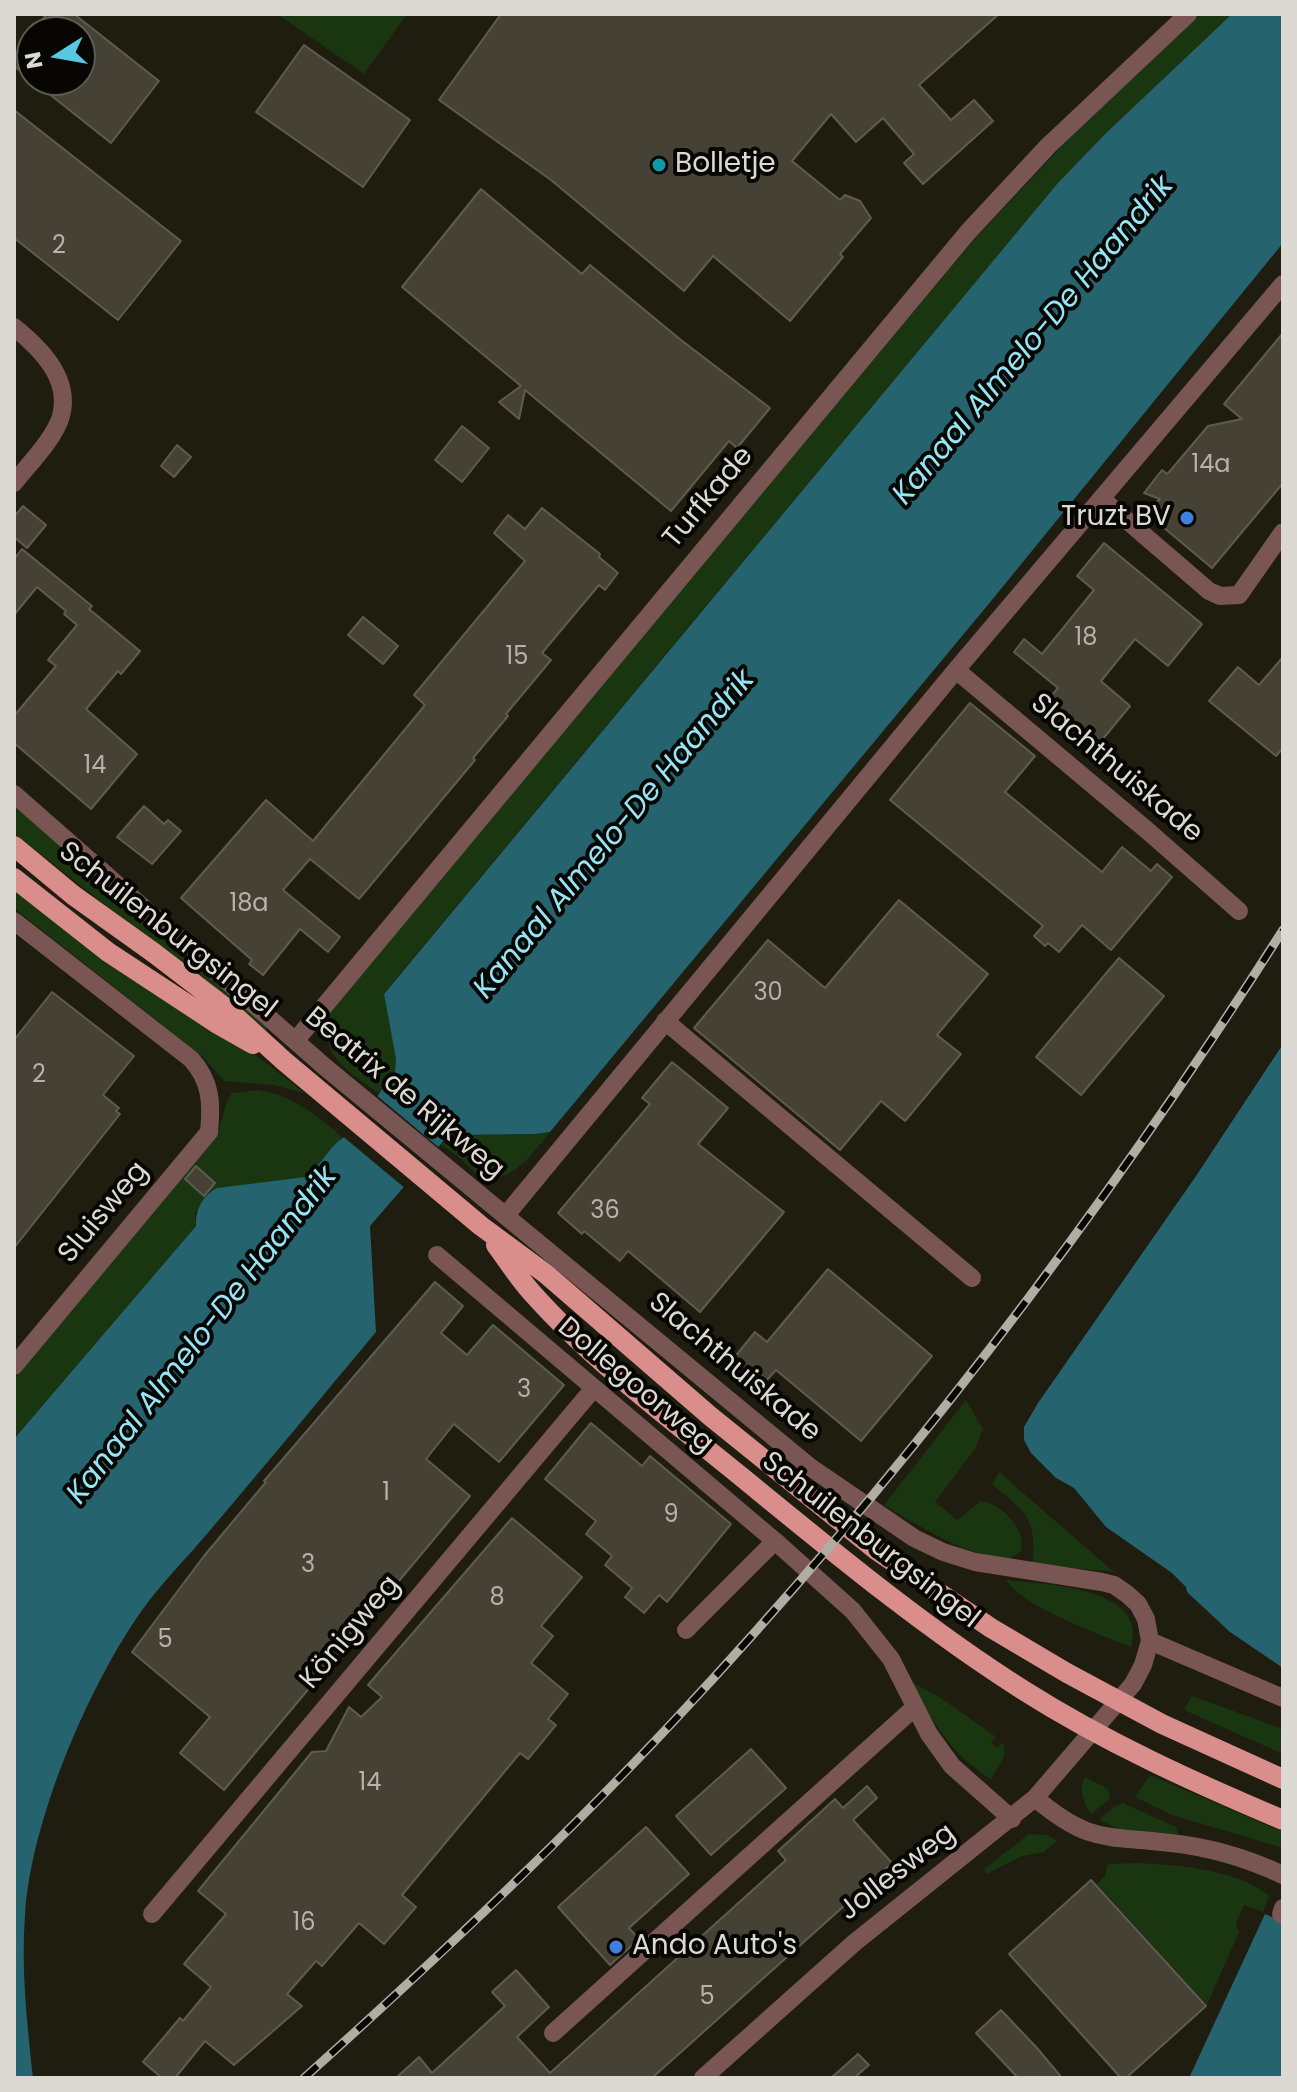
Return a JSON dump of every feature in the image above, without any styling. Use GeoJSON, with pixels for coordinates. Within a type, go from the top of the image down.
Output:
{"type":"FeatureCollection","features":[{"type":"Feature","properties":{"kind":"main road","name":"Schuilenburgsingel"},"geometry":{"type":"LineString","coordinates":[[14,846],[73,895],[227,1009],[349,1116],[481,1226],[546,1274],[710,1416],[876,1550],[991,1628],[1118,1702],[1283,1779]]}},
{"type":"Feature","properties":{"kind":"main road","name":"Schuilenburgsingel"},"geometry":{"type":"LineString","coordinates":[[14,878],[108,952],[216,1023],[284,1061]]}},
{"type":"Feature","properties":{"kind":"main road","name":"Schuilenburgsingel"},"geometry":{"type":"LineString","coordinates":[[481,1226],[531,1292],[574,1336],[689,1434],[942,1635],[1022,1689],[1094,1732],[1217,1792],[1283,1820]]}},
{"type":"Feature","properties":{"kind":"street","name":"Turfkade"},"geometry":{"type":"LineString","coordinates":[[296,1040],[968,232],[1048,146],[1188,14]]}},
{"type":"Feature","properties":{"kind":"street"},"geometry":{"type":"LineString","coordinates":[[506,1215],[956,670],[1283,284]]}},
{"type":"Feature","properties":{"kind":"street"},"geometry":{"type":"LineString","coordinates":[[14,327],[44,353],[55,370],[61,400],[61,417],[14,483]]}},
{"type":"Feature","properties":{"kind":"street"},"geometry":{"type":"LineString","coordinates":[[1102,499],[1209,591],[1220,596],[1239,595],[1283,532]]}},
{"type":"Feature","properties":{"kind":"street","name":"Slachthuiskade"},"geometry":{"type":"LineString","coordinates":[[956,670],[1239,911]]}},
{"type":"Feature","properties":{"kind":"street","name":"Beatrix de Rijkweg"},"geometry":{"type":"LineString","coordinates":[[14,794],[363,1099],[506,1215]]}},
{"type":"Feature","properties":{"kind":"street","name":"Sluisweg"},"geometry":{"type":"LineString","coordinates":[[14,921],[191,1059],[201,1070],[209,1087],[211,1105],[209,1132],[14,1366]]}},
{"type":"Feature","properties":{"kind":"street"},"geometry":{"type":"LineString","coordinates":[[665,1021],[972,1278]]}},
{"type":"Feature","properties":{"kind":"street","name":"Slachthuiskade"},"geometry":{"type":"LineString","coordinates":[[506,1215],[810,1467],[914,1538],[943,1552],[975,1562],[1114,1585],[1138,1604],[1146,1619],[1150,1641]]}},
{"type":"Feature","properties":{"kind":"street","name":"Dollegoorweg"},"geometry":{"type":"LineString","coordinates":[[437,1255],[844,1602],[891,1659],[914,1708],[952,1766],[1012,1819]]}},
{"type":"Feature","properties":{"kind":"street","name":"Königweg"},"geometry":{"type":"LineString","coordinates":[[152,1914],[594,1388]]}},
{"type":"Feature","properties":{"kind":"street"},"geometry":{"type":"LineString","coordinates":[[686,1630],[775,1541]]}},
{"type":"Feature","properties":{"kind":"street"},"geometry":{"type":"LineString","coordinates":[[1118,1702],[1143,1665],[1150,1641],[1283,1698]]}},
{"type":"Feature","properties":{"kind":"street","name":"Jollesweg"},"geometry":{"type":"LineString","coordinates":[[703,2078],[854,1943],[1012,1819],[1035,1798],[1118,1702]]}},
{"type":"Feature","properties":{"kind":"street"},"geometry":{"type":"LineString","coordinates":[[553,2033],[914,1708]]}},
{"type":"Feature","properties":{"kind":"street"},"geometry":{"type":"LineString","coordinates":[[1035,1798],[1059,1818],[1094,1835],[1196,1848],[1240,1859],[1283,1875]]}},
{"type":"Feature","properties":{"kind":"street"},"geometry":{"type":"LineString","coordinates":[[1283,1908],[1283,1915]]}},
{"type":"Feature","properties":{"kind":"green space"},"geometry":{"type":"Polygon","coordinates":[[[277,14],[407,14],[364,74],[277,14]]]}},
{"type":"Feature","properties":{"kind":"green space"},"geometry":{"type":"Polygon","coordinates":[[[1199,14],[1232,14],[1105,134],[1057,184],[384,993],[396,1059],[395,1072],[380,1094],[356,1077],[330,1048],[328,1023],[333,1007],[972,242],[1074,133],[1199,14]]]}},
{"type":"Feature","properties":{"kind":"green space"},"geometry":{"type":"Polygon","coordinates":[[[14,805],[267,1027],[265,1031],[14,833],[14,805]]]}},
{"type":"Feature","properties":{"kind":"green space"},"geometry":{"type":"Polygon","coordinates":[[[14,885],[253,1053],[306,1094],[274,1085],[224,1081],[203,1057],[14,908],[14,885]]]}},
{"type":"Feature","properties":{"kind":"green space"},"geometry":{"type":"Polygon","coordinates":[[[258,1090],[293,1101],[342,1137],[317,1169],[306,1177],[195,1212],[196,1226],[14,1439],[14,1379],[70,1308],[213,1141],[232,1093],[258,1090]]]}},
{"type":"Feature","properties":{"kind":"green space"},"geometry":{"type":"Polygon","coordinates":[[[550,1132],[521,1165],[504,1176],[494,1178],[482,1179],[454,1153],[440,1145],[456,1135],[550,1132]]]}},
{"type":"Feature","properties":{"kind":"green space"},"geometry":{"type":"Polygon","coordinates":[[[966,1400],[983,1429],[975,1449],[935,1502],[957,1520],[981,1501],[1004,1512],[1017,1527],[1022,1543],[1021,1552],[1010,1558],[979,1554],[962,1547],[884,1505],[966,1400]]]}},
{"type":"Feature","properties":{"kind":"green space"},"geometry":{"type":"Polygon","coordinates":[[[999,1472],[1114,1572],[1033,1564],[1033,1535],[1026,1517],[992,1484],[999,1472]]]}},
{"type":"Feature","properties":{"kind":"green space"},"geometry":{"type":"Polygon","coordinates":[[[1007,1580],[1067,1587],[1110,1600],[1125,1612],[1133,1627],[1131,1647],[1044,1609],[1015,1590],[1007,1580]]]}},
{"type":"Feature","properties":{"kind":"green space"},"geometry":{"type":"Polygon","coordinates":[[[911,1682],[941,1698],[996,1737],[991,1743],[997,1748],[1002,1742],[1004,1756],[991,1779],[954,1748],[935,1724],[911,1682]]]}},
{"type":"Feature","properties":{"kind":"green space"},"geometry":{"type":"Polygon","coordinates":[[[1192,1696],[1283,1729],[1283,1754],[1184,1710],[1192,1696]]]}},
{"type":"Feature","properties":{"kind":"green space"},"geometry":{"type":"Polygon","coordinates":[[[1150,1775],[1283,1832],[1283,1848],[1172,1815],[1135,1797],[1150,1775]]]}},
{"type":"Feature","properties":{"kind":"green space"},"geometry":{"type":"Polygon","coordinates":[[[1085,1777],[1108,1789],[1110,1799],[1091,1814],[1083,1796],[1085,1777]]]}},
{"type":"Feature","properties":{"kind":"green space"},"geometry":{"type":"Polygon","coordinates":[[[1123,1803],[1176,1827],[1178,1834],[1121,1830],[1099,1820],[1123,1803]]]}},
{"type":"Feature","properties":{"kind":"green space"},"geometry":{"type":"Polygon","coordinates":[[[1029,1834],[1047,1835],[1057,1841],[1044,1852],[1022,1856],[986,1874],[984,1869],[1029,1834]]]}},
{"type":"Feature","properties":{"kind":"green space"},"geometry":{"type":"Polygon","coordinates":[[[1108,1864],[1189,1867],[1226,1875],[1257,1887],[1269,1896],[1263,1912],[1244,1905],[1236,1924],[1239,1932],[1207,2005],[1097,1884],[1105,1876],[1108,1864]]]}},
{"type":"Feature","properties":{"kind":"water","name":"Kanaal Almelo-De Haandrik"},"geometry":{"type":"Polygon","coordinates":[[[1232,14],[1283,14],[1283,243],[987,606],[550,1132],[456,1135],[446,1138],[370,1226],[376,1332],[146,1605],[99,1682],[64,1759],[38,1840],[25,1915],[24,1976],[33,2078],[14,2078],[14,1439],[196,1226],[198,1209],[207,1195],[217,1188],[306,1177],[337,1142],[349,1135],[395,1072],[396,1059],[384,994],[1057,184],[1105,134],[1232,14]]]}},
{"type":"Feature","properties":{"kind":"water"},"geometry":{"type":"Polygon","coordinates":[[[1283,1044],[1283,1668],[1230,1632],[1187,1592],[1172,1573],[1106,1527],[1074,1488],[1056,1478],[1031,1453],[1024,1440],[1024,1427],[1283,1044]]]}},
{"type":"Feature","properties":{"kind":"water"},"geometry":{"type":"Polygon","coordinates":[[[1265,1914],[1283,1922],[1283,2078],[1189,2078],[1265,1914]]]}},
{"type":"Feature","properties":{"kind":"pier"},"geometry":{"type":"Polygon","coordinates":[[[375,1094],[442,1150],[406,1189],[340,1134],[346,1132],[375,1094]]]}},
{"type":"Feature","properties":{"kind":"building"},"geometry":{"type":"Polygon","coordinates":[[[74,14],[77,16],[45,16],[74,14]]]}},
{"type":"Feature","properties":{"kind":"building","name":"Bolletje"},"geometry":{"type":"Polygon","coordinates":[[[501,14],[999,14],[919,85],[951,120],[974,100],[993,121],[923,184],[904,163],[914,154],[883,118],[856,142],[831,114],[792,161],[840,200],[845,195],[860,201],[871,218],[790,321],[713,256],[684,291],[551,180],[439,100],[501,14]]]}},
{"type":"Feature","properties":{"kind":"building"},"geometry":{"type":"Polygon","coordinates":[[[96,31],[159,81],[111,143],[52,96],[96,96],[96,31]]]}},
{"type":"Feature","properties":{"kind":"building"},"geometry":{"type":"Polygon","coordinates":[[[304,45],[410,120],[363,187],[256,112],[304,45]]]}},
{"type":"Feature","properties":{"kind":"building"},"geometry":{"type":"Polygon","coordinates":[[[14,110],[181,241],[118,320],[14,238],[14,110]]]}},
{"type":"Feature","properties":{"kind":"building"},"geometry":{"type":"Polygon","coordinates":[[[481,189],[582,274],[590,265],[770,408],[737,448],[729,441],[671,511],[525,390],[519,419],[499,402],[521,386],[402,287],[481,189]]]}},
{"type":"Feature","properties":{"kind":"building"},"geometry":{"type":"Polygon","coordinates":[[[1283,333],[1283,483],[1212,568],[1145,512],[1160,499],[1144,493],[1162,470],[1167,474],[1170,471],[1208,426],[1242,419],[1224,404],[1283,333]]]}},
{"type":"Feature","properties":{"kind":"building"},"geometry":{"type":"Polygon","coordinates":[[[462,426],[489,448],[462,482],[435,460],[462,426]]]}},
{"type":"Feature","properties":{"kind":"building"},"geometry":{"type":"Polygon","coordinates":[[[177,445],[191,457],[174,477],[161,466],[177,445]]]}},
{"type":"Feature","properties":{"kind":"building"},"geometry":{"type":"Polygon","coordinates":[[[23,506],[46,525],[27,548],[14,537],[14,517],[23,506]]]}},
{"type":"Feature","properties":{"kind":"building"},"geometry":{"type":"Polygon","coordinates":[[[542,508],[600,554],[599,557],[618,573],[605,590],[599,585],[542,653],[551,660],[506,714],[508,716],[473,758],[475,760],[359,899],[310,859],[283,890],[340,937],[328,952],[300,929],[263,975],[249,964],[252,960],[181,898],[266,800],[313,841],[425,705],[414,695],[525,561],[494,533],[508,515],[525,529],[542,508]]]}},
{"type":"Feature","properties":{"kind":"building"},"geometry":{"type":"Polygon","coordinates":[[[1104,543],[1202,624],[1168,666],[1135,639],[1101,681],[1130,706],[1097,746],[1045,703],[1058,688],[1014,652],[1024,639],[1042,654],[1094,590],[1077,576],[1104,543]]]}},
{"type":"Feature","properties":{"kind":"building"},"geometry":{"type":"Polygon","coordinates":[[[22,549],[92,606],[89,609],[140,651],[121,674],[118,671],[86,709],[137,754],[91,809],[14,743],[14,716],[56,666],[48,660],[77,625],[64,614],[66,611],[37,587],[14,615],[14,559],[22,549]]]}},
{"type":"Feature","properties":{"kind":"building"},"geometry":{"type":"Polygon","coordinates":[[[363,617],[398,646],[383,664],[348,635],[363,617]]]}},
{"type":"Feature","properties":{"kind":"building"},"geometry":{"type":"Polygon","coordinates":[[[1283,657],[1283,748],[1276,756],[1209,701],[1238,667],[1259,685],[1283,657]]]}},
{"type":"Feature","properties":{"kind":"building"},"geometry":{"type":"Polygon","coordinates":[[[970,703],[1035,756],[1005,792],[1102,872],[1122,847],[1151,871],[1157,864],[1172,877],[1111,950],[1082,925],[1059,952],[1048,943],[1045,946],[1034,936],[1043,926],[890,800],[970,703]]]}},
{"type":"Feature","properties":{"kind":"building"},"geometry":{"type":"Polygon","coordinates":[[[144,806],[164,824],[168,820],[181,831],[152,864],[117,837],[144,806]]]}},
{"type":"Feature","properties":{"kind":"building"},"geometry":{"type":"Polygon","coordinates":[[[899,900],[988,974],[937,1035],[961,1054],[905,1121],[881,1101],[840,1150],[694,1028],[768,940],[825,988],[899,900]]]}},
{"type":"Feature","properties":{"kind":"building"},"geometry":{"type":"Polygon","coordinates":[[[1119,958],[1164,996],[1081,1095],[1036,1057],[1119,958]]]}},
{"type":"Feature","properties":{"kind":"building"},"geometry":{"type":"Polygon","coordinates":[[[52,992],[134,1056],[103,1095],[119,1108],[116,1111],[120,1114],[14,1248],[14,1040],[52,992]]]}},
{"type":"Feature","properties":{"kind":"building"},"geometry":{"type":"Polygon","coordinates":[[[672,1062],[728,1108],[698,1144],[784,1212],[700,1312],[628,1251],[620,1261],[558,1213],[650,1104],[642,1098],[672,1062]]]}},
{"type":"Feature","properties":{"kind":"building"},"geometry":{"type":"Polygon","coordinates":[[[196,1166],[215,1183],[204,1196],[185,1179],[196,1166]]]}},
{"type":"Feature","properties":{"kind":"building"},"geometry":{"type":"Polygon","coordinates":[[[828,1269],[932,1356],[861,1441],[776,1370],[764,1383],[734,1358],[755,1332],[767,1342],[828,1269]]]}},
{"type":"Feature","properties":{"kind":"building"},"geometry":{"type":"Polygon","coordinates":[[[435,1282],[463,1306],[441,1333],[467,1355],[493,1325],[564,1385],[499,1462],[454,1424],[426,1459],[470,1496],[224,1790],[180,1753],[210,1717],[132,1652],[264,1481],[435,1282]]]}},
{"type":"Feature","properties":{"kind":"building"},"geometry":{"type":"Polygon","coordinates":[[[591,1423],[642,1466],[650,1456],[731,1524],[667,1602],[659,1595],[644,1613],[625,1597],[632,1588],[605,1565],[612,1556],[586,1534],[596,1521],[545,1479],[591,1423]]]}},
{"type":"Feature","properties":{"kind":"building"},"geometry":{"type":"Polygon","coordinates":[[[512,1518],[582,1577],[541,1626],[553,1636],[531,1663],[568,1694],[548,1719],[556,1725],[528,1759],[520,1753],[402,1895],[416,1907],[384,1944],[359,1923],[322,1966],[316,1961],[287,1994],[302,2006],[234,2065],[205,2041],[175,2078],[162,2078],[143,2062],[211,1987],[184,1964],[226,1914],[198,1891],[312,1752],[326,1751],[349,1707],[361,1717],[382,1697],[368,1685],[512,1518]]]}},
{"type":"Feature","properties":{"kind":"building"},"geometry":{"type":"Polygon","coordinates":[[[751,1749],[786,1788],[711,1855],[676,1816],[751,1749]]]}},
{"type":"Feature","properties":{"kind":"building"},"geometry":{"type":"Polygon","coordinates":[[[867,1786],[877,1798],[853,1820],[892,1863],[652,2078],[396,2078],[419,2057],[432,2073],[505,2006],[492,1992],[516,1970],[549,2007],[517,2037],[550,2073],[786,1860],[778,1851],[835,1799],[843,1808],[867,1786]]]}},
{"type":"Feature","properties":{"kind":"building"},"geometry":{"type":"Polygon","coordinates":[[[646,1827],[689,1874],[629,1928],[639,1939],[610,1965],[558,1907],[646,1827]]]}},
{"type":"Feature","properties":{"kind":"building"},"geometry":{"type":"Polygon","coordinates":[[[1091,1880],[1206,2006],[1126,2078],[1121,2078],[1009,1954],[1091,1880]]]}},
{"type":"Feature","properties":{"kind":"building"},"geometry":{"type":"Polygon","coordinates":[[[1001,2010],[1062,2078],[1018,2078],[976,2033],[1001,2010]]]}},
{"type":"Feature","properties":{"kind":"building"},"geometry":{"type":"Polygon","coordinates":[[[858,2054],[869,2065],[854,2078],[831,2078],[858,2054]]]}},
{"type":"Feature","properties":{"kind":"railway"},"geometry":{"type":"LineString","coordinates":[[304,2078],[445,1949],[582,1816],[671,1724],[838,1537],[918,1440],[1071,1241],[1144,1139],[1283,930]]}},
{"type":"Feature","properties":{"kind":"place","name":"Bolletje"},"geometry":{"type":"Point","coordinates":[659,165]}},
{"type":"Feature","properties":{"kind":"place","name":"Truzt BV"},"geometry":{"type":"Point","coordinates":[1187,518]}},
{"type":"Feature","properties":{"kind":"place","name":"Ando Auto's"},"geometry":{"type":"Point","coordinates":[616,1947]}}]}
